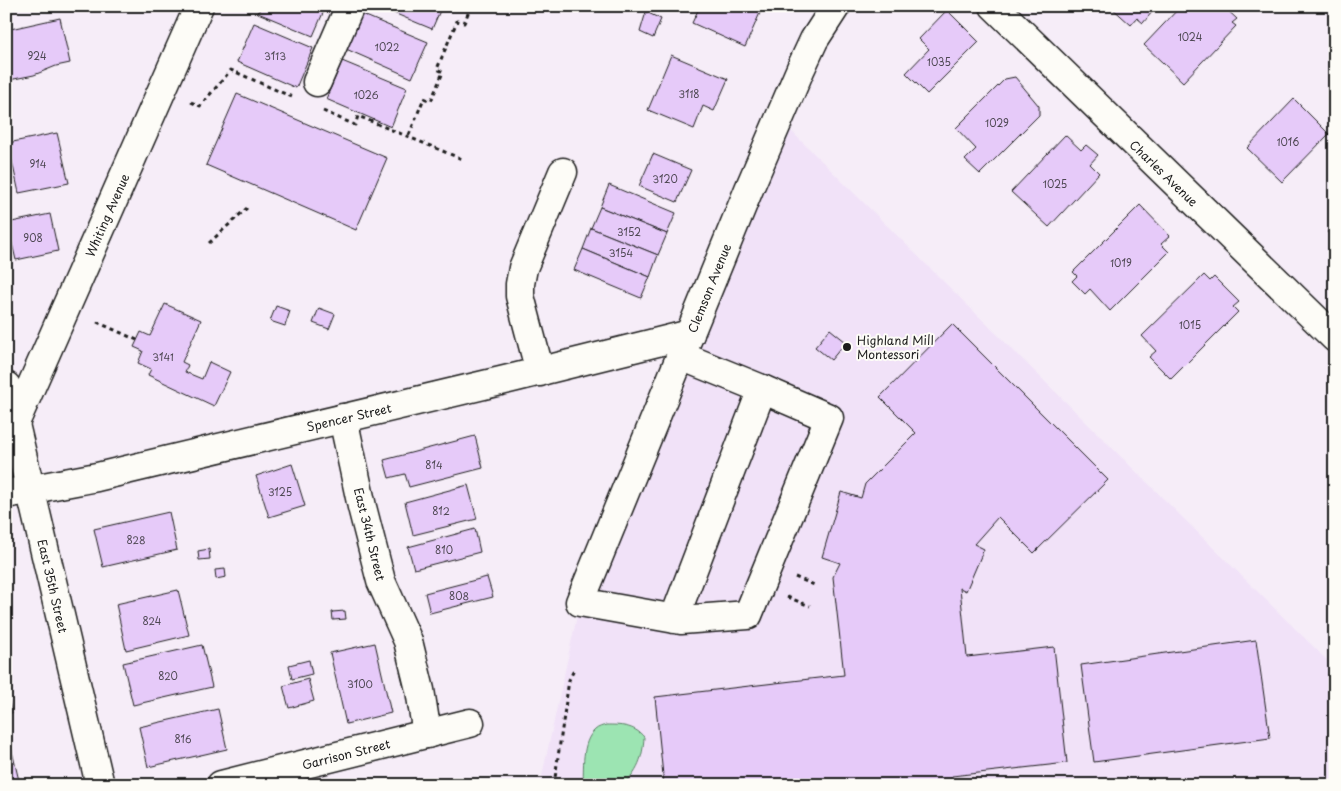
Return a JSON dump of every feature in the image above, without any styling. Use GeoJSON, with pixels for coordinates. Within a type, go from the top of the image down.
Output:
{"type":"FeatureCollection","features":[{"type":"Feature","properties":{"kind":"street","name":"Whiting Avenue"},"geometry":{"type":"LineString","coordinates":[[15,423],[199,6]]}},
{"type":"Feature","properties":{"kind":"street"},"geometry":{"type":"LineString","coordinates":[[311,97],[350,6]]}},
{"type":"Feature","properties":{"kind":"street","name":"Clemson Avenue"},"geometry":{"type":"LineString","coordinates":[[674,619],[580,602],[749,189],[814,40],[836,6]]}},
{"type":"Feature","properties":{"kind":"street","name":"Charles Avenue"},"geometry":{"type":"LineString","coordinates":[[994,6],[1335,338]]}},
{"type":"Feature","properties":{"kind":"street"},"geometry":{"type":"LineString","coordinates":[[540,372],[520,296],[520,284],[523,268],[563,172]]}},
{"type":"Feature","properties":{"kind":"street"},"geometry":{"type":"LineString","coordinates":[[686,345],[762,390],[829,418],[748,615],[674,619],[762,390]]}},
{"type":"Feature","properties":{"kind":"street","name":"Spencer Street"},"geometry":{"type":"LineString","coordinates":[[18,492],[98,477],[540,372],[686,345]]}},
{"type":"Feature","properties":{"kind":"street","name":"East 35th Street"},"geometry":{"type":"LineString","coordinates":[[6,386],[15,423],[18,492],[100,785]]}},
{"type":"Feature","properties":{"kind":"street","name":"East 34th Street"},"geometry":{"type":"LineString","coordinates":[[343,418],[362,507],[381,581],[408,641],[420,690],[426,734]]}},
{"type":"Feature","properties":{"kind":"street","name":"Garrison Street"},"geometry":{"type":"LineString","coordinates":[[221,785],[470,723]]}},
{"type":"Feature","properties":{"kind":"path"},"geometry":{"type":"LineString","coordinates":[[409,135],[424,98],[431,101],[434,94],[443,72],[437,69],[457,21],[464,23],[471,6]]}},
{"type":"Feature","properties":{"kind":"path"},"geometry":{"type":"LineString","coordinates":[[191,102],[200,106],[231,70],[311,97],[355,125],[358,116],[409,135],[462,159]]}},
{"type":"Feature","properties":{"kind":"path"},"geometry":{"type":"LineString","coordinates":[[209,243],[247,208]]}},
{"type":"Feature","properties":{"kind":"path"},"geometry":{"type":"LineString","coordinates":[[97,322],[137,340]]}},
{"type":"Feature","properties":{"kind":"path"},"geometry":{"type":"LineString","coordinates":[[554,785],[569,680],[574,670]]}},
{"type":"Feature","properties":{"kind":"shaded area","name":"Highland Mill Montessori"},"geometry":{"type":"Polygon","coordinates":[[[779,119],[1335,668],[1335,785],[540,785],[580,602],[779,119]]]}},
{"type":"Feature","properties":{"kind":"green space"},"geometry":{"type":"Polygon","coordinates":[[[606,725],[631,728],[644,737],[639,764],[622,785],[583,785],[584,756],[587,741],[595,730],[606,725]]]}},
{"type":"Feature","properties":{"kind":"building"},"geometry":{"type":"Polygon","coordinates":[[[92,6],[111,6],[93,10],[92,6]]]}},
{"type":"Feature","properties":{"kind":"building"},"geometry":{"type":"Polygon","coordinates":[[[261,6],[326,6],[313,36],[258,13],[261,6]]]}},
{"type":"Feature","properties":{"kind":"building"},"geometry":{"type":"Polygon","coordinates":[[[377,6],[442,6],[432,29],[377,6]]]}},
{"type":"Feature","properties":{"kind":"building"},"geometry":{"type":"Polygon","coordinates":[[[700,6],[763,6],[745,47],[692,23],[700,6]]]}},
{"type":"Feature","properties":{"kind":"building"},"geometry":{"type":"Polygon","coordinates":[[[1110,6],[1157,6],[1143,23],[1137,18],[1131,25],[1110,6]]]}},
{"type":"Feature","properties":{"kind":"building"},"geometry":{"type":"Polygon","coordinates":[[[1181,6],[1223,6],[1237,19],[1232,23],[1236,26],[1183,82],[1144,45],[1181,6]]]}},
{"type":"Feature","properties":{"kind":"building"},"geometry":{"type":"Polygon","coordinates":[[[947,10],[979,42],[927,94],[906,73],[929,49],[919,39],[947,10]]]}},
{"type":"Feature","properties":{"kind":"building"},"geometry":{"type":"Polygon","coordinates":[[[646,12],[661,19],[653,38],[640,32],[646,12]]]}},
{"type":"Feature","properties":{"kind":"building"},"geometry":{"type":"Polygon","coordinates":[[[361,14],[428,42],[412,78],[346,49],[361,14]]]}},
{"type":"Feature","properties":{"kind":"building"},"geometry":{"type":"Polygon","coordinates":[[[60,18],[70,63],[56,66],[34,75],[9,80],[6,67],[6,30],[60,18]]]}},
{"type":"Feature","properties":{"kind":"building"},"geometry":{"type":"Polygon","coordinates":[[[254,23],[313,48],[296,88],[237,62],[254,23]]]}},
{"type":"Feature","properties":{"kind":"building"},"geometry":{"type":"Polygon","coordinates":[[[671,55],[728,79],[714,111],[703,106],[694,129],[648,110],[671,55]]]}},
{"type":"Feature","properties":{"kind":"building"},"geometry":{"type":"Polygon","coordinates":[[[342,61],[407,88],[391,127],[326,99],[342,61]]]}},
{"type":"Feature","properties":{"kind":"building"},"geometry":{"type":"Polygon","coordinates":[[[1015,77],[1039,106],[1039,115],[980,174],[965,160],[976,149],[956,128],[1005,79],[1015,77]]]}},
{"type":"Feature","properties":{"kind":"building"},"geometry":{"type":"Polygon","coordinates":[[[237,94],[387,158],[356,230],[206,165],[237,94]]]}},
{"type":"Feature","properties":{"kind":"building"},"geometry":{"type":"Polygon","coordinates":[[[1294,99],[1329,134],[1282,182],[1247,148],[1294,99]]]}},
{"type":"Feature","properties":{"kind":"building"},"geometry":{"type":"Polygon","coordinates":[[[57,133],[69,183],[19,193],[8,143],[57,133]]]}},
{"type":"Feature","properties":{"kind":"building"},"geometry":{"type":"Polygon","coordinates":[[[1065,135],[1081,150],[1086,145],[1098,155],[1090,164],[1099,173],[1049,227],[1011,192],[1065,135]]]}},
{"type":"Feature","properties":{"kind":"building"},"geometry":{"type":"Polygon","coordinates":[[[653,154],[691,170],[677,202],[639,186],[653,154]]]}},
{"type":"Feature","properties":{"kind":"building"},"geometry":{"type":"Polygon","coordinates":[[[609,185],[676,213],[667,234],[600,207],[609,185]]]}},
{"type":"Feature","properties":{"kind":"building"},"geometry":{"type":"Polygon","coordinates":[[[1140,205],[1170,236],[1161,244],[1169,252],[1110,311],[1090,289],[1085,294],[1072,281],[1077,276],[1073,272],[1140,205]]]}},
{"type":"Feature","properties":{"kind":"building"},"geometry":{"type":"Polygon","coordinates":[[[600,207],[667,234],[658,255],[591,228],[600,207]]]}},
{"type":"Feature","properties":{"kind":"building"},"geometry":{"type":"Polygon","coordinates":[[[50,214],[58,251],[16,260],[7,223],[50,214]]]}},
{"type":"Feature","properties":{"kind":"building"},"geometry":{"type":"Polygon","coordinates":[[[1335,224],[1335,240],[1327,232],[1335,224]]]}},
{"type":"Feature","properties":{"kind":"building"},"geometry":{"type":"Polygon","coordinates":[[[591,228],[658,255],[650,277],[583,249],[591,228]]]}},
{"type":"Feature","properties":{"kind":"building"},"geometry":{"type":"Polygon","coordinates":[[[1335,247],[1335,257],[1330,252],[1335,247]]]}},
{"type":"Feature","properties":{"kind":"building"},"geometry":{"type":"Polygon","coordinates":[[[583,249],[650,277],[641,298],[574,270],[583,249]]]}},
{"type":"Feature","properties":{"kind":"building"},"geometry":{"type":"Polygon","coordinates":[[[1204,275],[1210,281],[1214,277],[1239,302],[1233,307],[1238,312],[1171,379],[1149,357],[1156,351],[1142,336],[1204,275]]]}},
{"type":"Feature","properties":{"kind":"building"},"geometry":{"type":"Polygon","coordinates":[[[165,304],[201,320],[182,362],[188,365],[185,372],[202,379],[209,362],[230,372],[214,406],[148,375],[151,369],[138,363],[143,351],[134,347],[141,332],[150,336],[165,304]]]}},
{"type":"Feature","properties":{"kind":"building"},"geometry":{"type":"Polygon","coordinates":[[[276,306],[290,311],[285,326],[270,321],[276,306]]]}},
{"type":"Feature","properties":{"kind":"building"},"geometry":{"type":"Polygon","coordinates":[[[319,308],[335,314],[329,329],[313,323],[319,308]]]}},
{"type":"Feature","properties":{"kind":"building"},"geometry":{"type":"Polygon","coordinates":[[[952,324],[1108,480],[1034,553],[998,517],[974,544],[984,549],[966,591],[960,588],[967,657],[1054,647],[1067,763],[952,776],[953,785],[664,785],[655,697],[844,675],[833,577],[840,563],[822,557],[841,492],[861,498],[865,484],[916,433],[880,397],[952,324]]]}},
{"type":"Feature","properties":{"kind":"building"},"geometry":{"type":"Polygon","coordinates":[[[830,329],[846,342],[831,360],[815,347],[830,329]]]}},
{"type":"Feature","properties":{"kind":"building"},"geometry":{"type":"Polygon","coordinates":[[[475,436],[483,468],[409,487],[405,474],[389,478],[384,460],[475,436]]]}},
{"type":"Feature","properties":{"kind":"building"},"geometry":{"type":"Polygon","coordinates":[[[292,464],[305,506],[269,517],[256,476],[292,464]]]}},
{"type":"Feature","properties":{"kind":"building"},"geometry":{"type":"Polygon","coordinates":[[[468,485],[477,519],[413,535],[405,502],[468,485]]]}},
{"type":"Feature","properties":{"kind":"building"},"geometry":{"type":"Polygon","coordinates":[[[169,512],[177,550],[103,567],[94,529],[169,512]]]}},
{"type":"Feature","properties":{"kind":"building"},"geometry":{"type":"Polygon","coordinates":[[[475,529],[480,552],[414,569],[408,547],[475,529]]]}},
{"type":"Feature","properties":{"kind":"building"},"geometry":{"type":"Polygon","coordinates":[[[209,549],[210,559],[199,560],[198,551],[209,549]]]}},
{"type":"Feature","properties":{"kind":"building"},"geometry":{"type":"Polygon","coordinates":[[[225,569],[226,577],[216,579],[215,570],[225,569]]]}},
{"type":"Feature","properties":{"kind":"building"},"geometry":{"type":"Polygon","coordinates":[[[487,577],[493,597],[430,613],[425,593],[487,577]]]}},
{"type":"Feature","properties":{"kind":"building"},"geometry":{"type":"Polygon","coordinates":[[[178,590],[189,635],[126,650],[116,604],[178,590]]]}},
{"type":"Feature","properties":{"kind":"building"},"geometry":{"type":"Polygon","coordinates":[[[345,611],[346,619],[333,620],[332,612],[345,611]]]}},
{"type":"Feature","properties":{"kind":"building"},"geometry":{"type":"Polygon","coordinates":[[[1256,640],[1270,738],[1094,762],[1081,665],[1256,640]]]}},
{"type":"Feature","properties":{"kind":"building"},"geometry":{"type":"Polygon","coordinates":[[[375,643],[391,713],[346,724],[330,653],[375,643]]]}},
{"type":"Feature","properties":{"kind":"building"},"geometry":{"type":"Polygon","coordinates":[[[202,645],[212,687],[133,705],[123,663],[202,645]]]}},
{"type":"Feature","properties":{"kind":"building"},"geometry":{"type":"Polygon","coordinates":[[[309,660],[312,674],[292,679],[289,665],[309,660]]]}},
{"type":"Feature","properties":{"kind":"building"},"geometry":{"type":"Polygon","coordinates":[[[308,679],[314,701],[289,708],[283,686],[308,679]]]}},
{"type":"Feature","properties":{"kind":"building"},"geometry":{"type":"Polygon","coordinates":[[[6,690],[12,713],[6,714],[6,690]]]}},
{"type":"Feature","properties":{"kind":"building"},"geometry":{"type":"Polygon","coordinates":[[[218,709],[227,749],[148,767],[139,727],[218,709]]]}},
{"type":"Feature","properties":{"kind":"building"},"geometry":{"type":"Polygon","coordinates":[[[11,747],[20,785],[6,785],[6,748],[11,747]]]}},
{"type":"Feature","properties":{"kind":"place","name":"Highland Mill Montessori"},"geometry":{"type":"Point","coordinates":[847,347]}}]}
